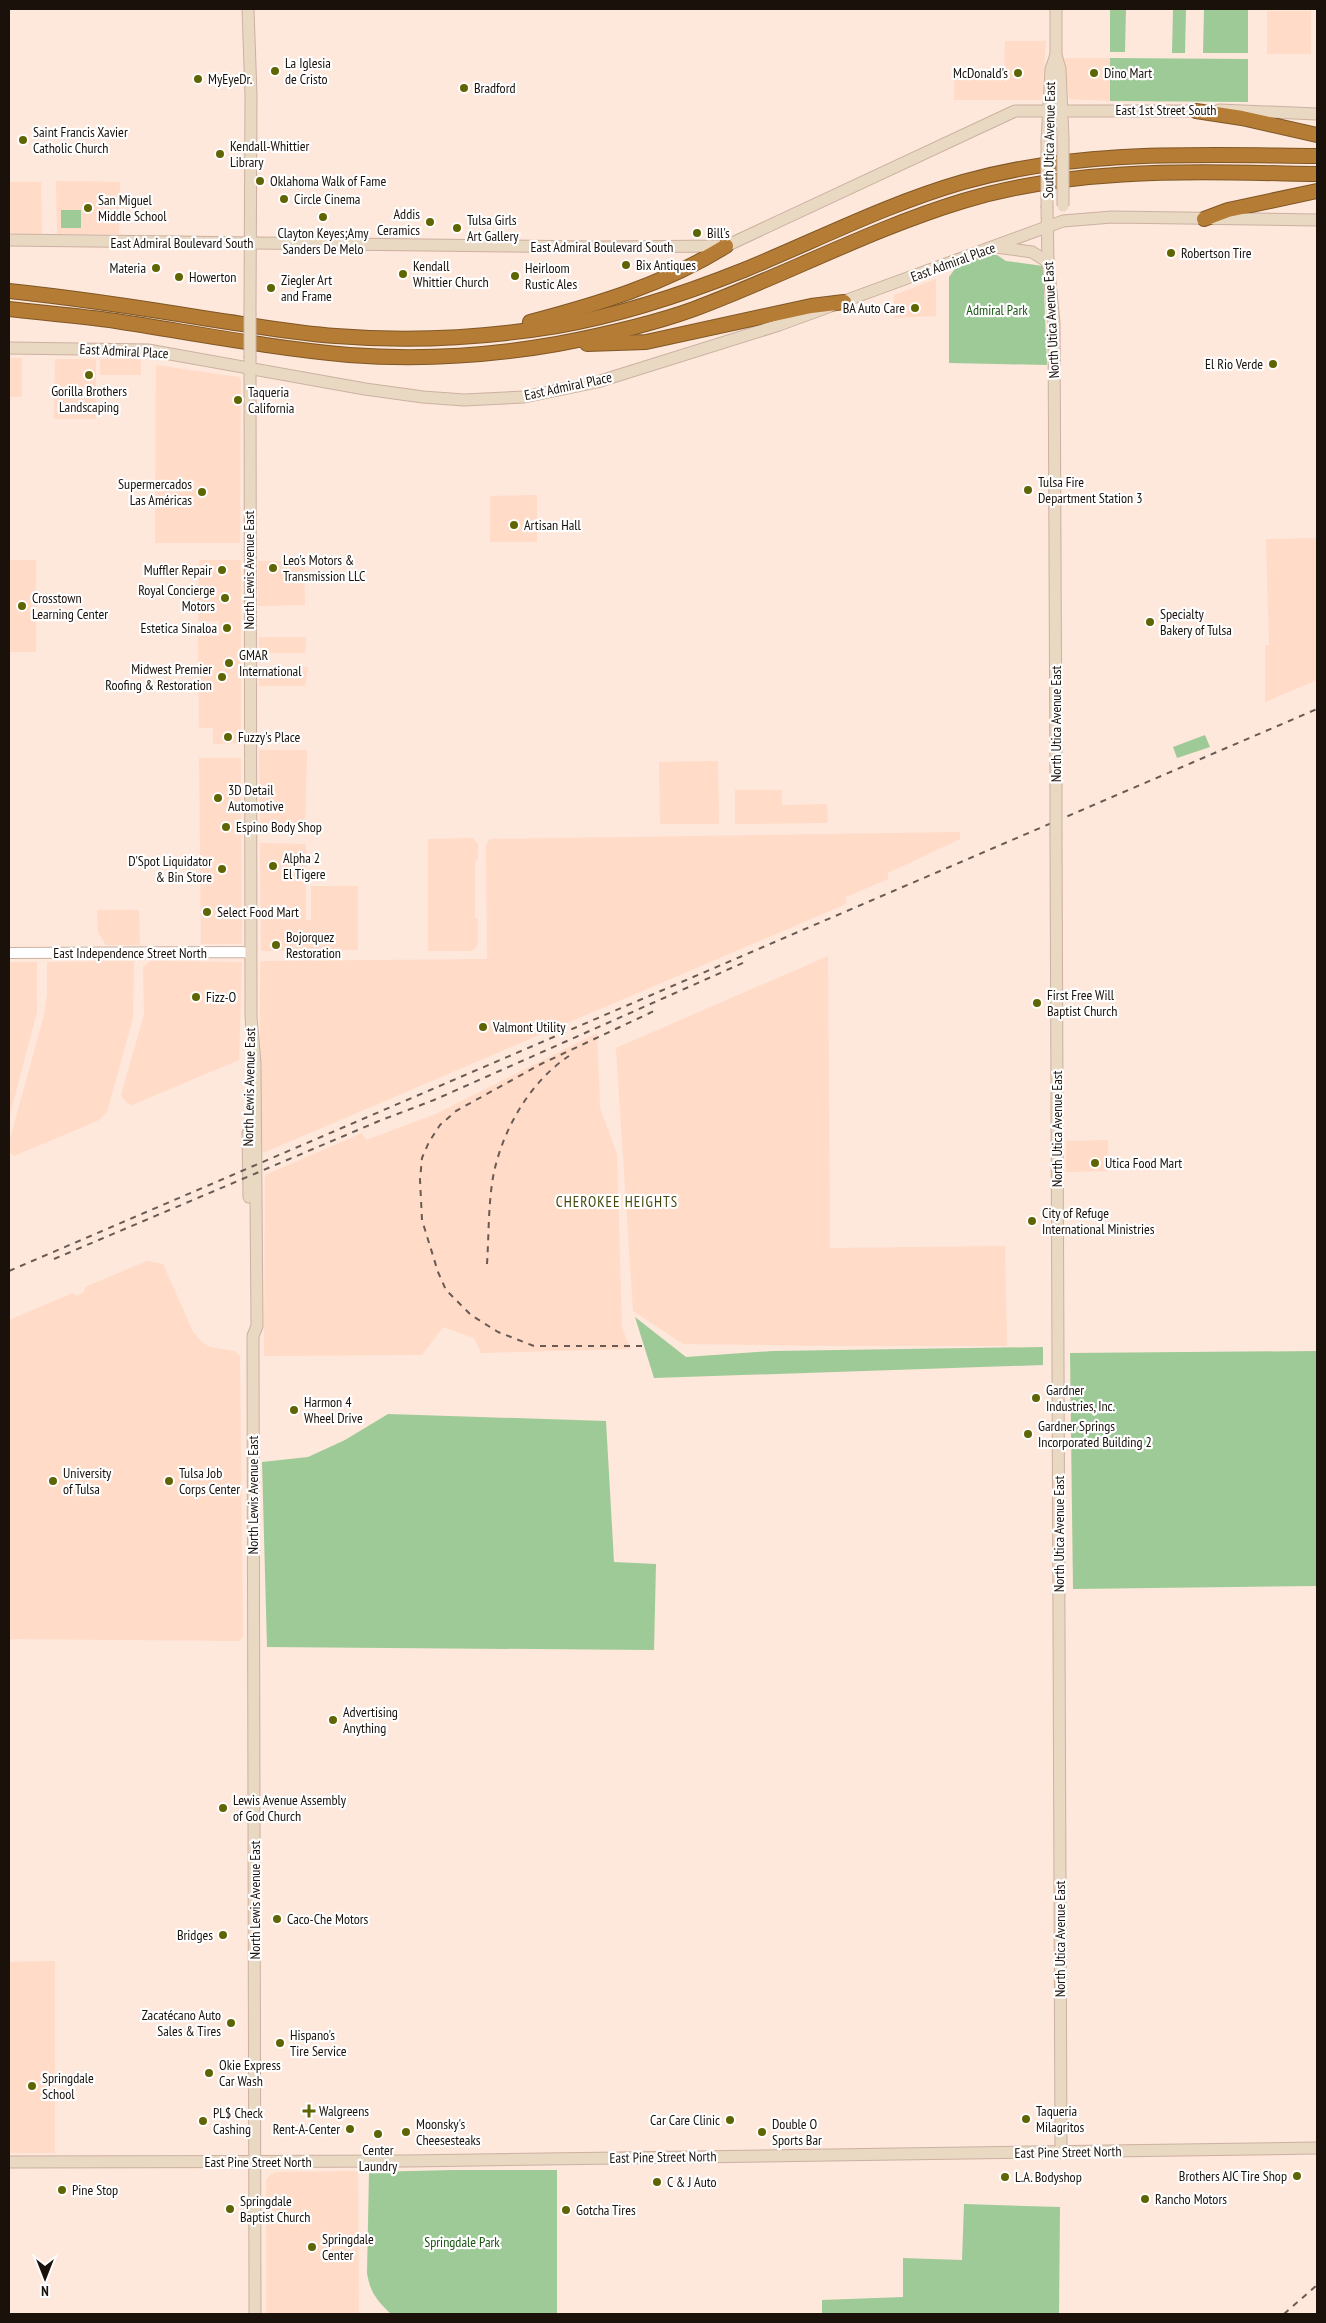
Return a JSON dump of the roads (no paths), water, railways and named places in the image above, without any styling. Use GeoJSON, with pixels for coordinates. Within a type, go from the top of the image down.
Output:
{"type":"FeatureCollection","features":[{"type":"Feature","properties":{"kind":"highway"},"geometry":{"type":"LineString","coordinates":[[1196,111],[1242,118],[1317,135]]}},
{"type":"Feature","properties":{"kind":"highway"},"geometry":{"type":"LineString","coordinates":[[9,292],[103,302],[332,336],[394,339],[476,336],[561,325],[654,303],[745,270],[923,195],[1030,166],[1069,160],[1148,155],[1317,156]]}},
{"type":"Feature","properties":{"kind":"highway"},"geometry":{"type":"LineString","coordinates":[[554,344],[618,330],[691,310],[896,224],[1001,190],[1079,177],[1134,173],[1317,174]]}},
{"type":"Feature","properties":{"kind":"highway"},"geometry":{"type":"LineString","coordinates":[[1204,219],[1228,210],[1317,192]]}},
{"type":"Feature","properties":{"kind":"highway"},"geometry":{"type":"LineString","coordinates":[[476,336],[626,295],[708,257],[726,246]]}},
{"type":"Feature","properties":{"kind":"highway"},"geometry":{"type":"LineString","coordinates":[[9,309],[113,321],[229,340],[352,355],[457,355],[554,344],[646,342],[811,306],[844,302]]}},
{"type":"Feature","properties":{"kind":"main road","name":"North Lewis Avenue East"},"geometry":{"type":"LineString","coordinates":[[248,9],[251,1017],[255,1063],[256,1155],[256,1326],[253,1336],[256,2314]]}},
{"type":"Feature","properties":{"kind":"main road","name":"South Utica Avenue East"},"geometry":{"type":"LineString","coordinates":[[1056,9],[1056,54],[1060,69],[1063,110],[1063,221]]}},
{"type":"Feature","properties":{"kind":"main road","name":"South Utica Avenue East"},"geometry":{"type":"LineString","coordinates":[[1047,227],[1048,110],[1051,69],[1056,54]]}},
{"type":"Feature","properties":{"kind":"main road","name":"East 1st Street South"},"geometry":{"type":"LineString","coordinates":[[1015,111],[1231,110],[1317,114]]}},
{"type":"Feature","properties":{"kind":"main road","name":"East Admiral Boulevard South"},"geometry":{"type":"LineString","coordinates":[[9,240],[48,242],[598,247],[726,246],[1015,111]]}},
{"type":"Feature","properties":{"kind":"main road"},"geometry":{"type":"LineString","coordinates":[[1047,227],[1063,221],[1112,217],[1317,220]]}},
{"type":"Feature","properties":{"kind":"main road","name":"East Admiral Place"},"geometry":{"type":"LineString","coordinates":[[9,348],[148,350],[250,363],[423,397],[464,400],[524,397],[597,382],[779,326],[1047,227]]}},
{"type":"Feature","properties":{"kind":"main road","name":"North Utica Avenue East"},"geometry":{"type":"LineString","coordinates":[[1047,227],[1048,262],[1054,323],[1060,2152]]}},
{"type":"Feature","properties":{"kind":"main road"},"geometry":{"type":"LineString","coordinates":[[994,247],[1032,252],[1048,262]]}},
{"type":"Feature","properties":{"kind":"main road","name":"East Pine Street North"},"geometry":{"type":"LineString","coordinates":[[9,2162],[256,2162],[1317,2148]]}},
{"type":"Feature","properties":{"kind":"street","name":"East Independence Street North"},"geometry":{"type":"LineString","coordinates":[[9,954],[243,952],[251,954]]}},
{"type":"Feature","properties":{"kind":"railway"},"geometry":{"type":"LineString","coordinates":[[9,1271],[1317,709]]}},
{"type":"Feature","properties":{"kind":"railway"},"geometry":{"type":"LineString","coordinates":[[54,1259],[379,1121],[434,1100],[745,962]]}},
{"type":"Feature","properties":{"kind":"railway"},"geometry":{"type":"LineString","coordinates":[[642,1346],[534,1346],[498,1332],[471,1315],[446,1290],[438,1272],[422,1220],[420,1180],[422,1158],[429,1142],[440,1125],[456,1111],[541,1064],[654,1011]]}},
{"type":"Feature","properties":{"kind":"railway"},"geometry":{"type":"LineString","coordinates":[[487,1264],[492,1183],[505,1138],[521,1106],[531,1092],[555,1066],[569,1056]]}},
{"type":"Feature","properties":{"kind":"railway"},"geometry":{"type":"LineString","coordinates":[[1284,2314],[1317,2285]]}},
{"type":"Feature","properties":{"kind":"place","name":"La Iglesia de Cristo"},"geometry":{"type":"Point","coordinates":[275,71]}},
{"type":"Feature","properties":{"kind":"place","name":"McDonald's"},"geometry":{"type":"Point","coordinates":[1018,73]}},
{"type":"Feature","properties":{"kind":"place","name":"Dino Mart"},"geometry":{"type":"Point","coordinates":[1094,73]}},
{"type":"Feature","properties":{"kind":"place","name":"MyEyeDr."},"geometry":{"type":"Point","coordinates":[198,79]}},
{"type":"Feature","properties":{"kind":"place","name":"Bradford"},"geometry":{"type":"Point","coordinates":[464,88]}},
{"type":"Feature","properties":{"kind":"place","name":"Saint Francis Xavier Catholic Church"},"geometry":{"type":"Point","coordinates":[23,140]}},
{"type":"Feature","properties":{"kind":"place","name":"Kendall-Whittier Library"},"geometry":{"type":"Point","coordinates":[220,154]}},
{"type":"Feature","properties":{"kind":"place","name":"Oklahoma Walk of Fame"},"geometry":{"type":"Point","coordinates":[260,181]}},
{"type":"Feature","properties":{"kind":"place","name":"Circle Cinema"},"geometry":{"type":"Point","coordinates":[284,199]}},
{"type":"Feature","properties":{"kind":"place","name":"San Miguel Middle School"},"geometry":{"type":"Point","coordinates":[88,208]}},
{"type":"Feature","properties":{"kind":"place","name":"Clayton Keyes;Amy Sanders De Melo"},"geometry":{"type":"Point","coordinates":[323,217]}},
{"type":"Feature","properties":{"kind":"place","name":"Addis Ceramics"},"geometry":{"type":"Point","coordinates":[430,222]}},
{"type":"Feature","properties":{"kind":"place","name":"Tulsa Girls Art Gallery"},"geometry":{"type":"Point","coordinates":[457,228]}},
{"type":"Feature","properties":{"kind":"place","name":"Bill's"},"geometry":{"type":"Point","coordinates":[697,233]}},
{"type":"Feature","properties":{"kind":"place","name":"Robertson Tire"},"geometry":{"type":"Point","coordinates":[1171,253]}},
{"type":"Feature","properties":{"kind":"place","name":"Bix Antiques"},"geometry":{"type":"Point","coordinates":[626,265]}},
{"type":"Feature","properties":{"kind":"place","name":"Materia"},"geometry":{"type":"Point","coordinates":[156,268]}},
{"type":"Feature","properties":{"kind":"place","name":"Kendall Whittier Church"},"geometry":{"type":"Point","coordinates":[403,274]}},
{"type":"Feature","properties":{"kind":"place","name":"Heirloom Rustic Ales"},"geometry":{"type":"Point","coordinates":[515,276]}},
{"type":"Feature","properties":{"kind":"place","name":"Howerton"},"geometry":{"type":"Point","coordinates":[179,277]}},
{"type":"Feature","properties":{"kind":"place","name":"Ziegler Art and Frame"},"geometry":{"type":"Point","coordinates":[271,288]}},
{"type":"Feature","properties":{"kind":"place","name":"BA Auto Care"},"geometry":{"type":"Point","coordinates":[915,308]}},
{"type":"Feature","properties":{"kind":"place","name":"El Rio Verde"},"geometry":{"type":"Point","coordinates":[1273,364]}},
{"type":"Feature","properties":{"kind":"place","name":"Gorilla Brothers Landscaping"},"geometry":{"type":"Point","coordinates":[89,375]}},
{"type":"Feature","properties":{"kind":"place","name":"Taqueria California"},"geometry":{"type":"Point","coordinates":[238,400]}},
{"type":"Feature","properties":{"kind":"place","name":"Tulsa Fire Department Station 3"},"geometry":{"type":"Point","coordinates":[1028,490]}},
{"type":"Feature","properties":{"kind":"place","name":"Supermercados Las Américas"},"geometry":{"type":"Point","coordinates":[202,492]}},
{"type":"Feature","properties":{"kind":"place","name":"Artisan Hall"},"geometry":{"type":"Point","coordinates":[514,525]}},
{"type":"Feature","properties":{"kind":"place","name":"Leo's Motors & Transmission LLC"},"geometry":{"type":"Point","coordinates":[273,568]}},
{"type":"Feature","properties":{"kind":"place","name":"Muffler Repair"},"geometry":{"type":"Point","coordinates":[222,570]}},
{"type":"Feature","properties":{"kind":"place","name":"Royal Concierge Motors"},"geometry":{"type":"Point","coordinates":[225,598]}},
{"type":"Feature","properties":{"kind":"place","name":"Crosstown Learning Center"},"geometry":{"type":"Point","coordinates":[22,606]}},
{"type":"Feature","properties":{"kind":"place","name":"Specialty Bakery of Tulsa"},"geometry":{"type":"Point","coordinates":[1150,622]}},
{"type":"Feature","properties":{"kind":"place","name":"Estetica Sinaloa"},"geometry":{"type":"Point","coordinates":[227,628]}},
{"type":"Feature","properties":{"kind":"place","name":"GMAR International"},"geometry":{"type":"Point","coordinates":[229,663]}},
{"type":"Feature","properties":{"kind":"place","name":"Midwest Premier Roofing & Restoration"},"geometry":{"type":"Point","coordinates":[222,677]}},
{"type":"Feature","properties":{"kind":"place","name":"Fuzzy's Place"},"geometry":{"type":"Point","coordinates":[228,737]}},
{"type":"Feature","properties":{"kind":"place","name":"3D Detail Automotive"},"geometry":{"type":"Point","coordinates":[218,798]}},
{"type":"Feature","properties":{"kind":"place","name":"Espino Body Shop"},"geometry":{"type":"Point","coordinates":[226,827]}},
{"type":"Feature","properties":{"kind":"place","name":"Alpha 2 El Tigere"},"geometry":{"type":"Point","coordinates":[273,866]}},
{"type":"Feature","properties":{"kind":"place","name":"D'Spot Liquidator & Bin Store"},"geometry":{"type":"Point","coordinates":[222,869]}},
{"type":"Feature","properties":{"kind":"place","name":"Select Food Mart"},"geometry":{"type":"Point","coordinates":[207,912]}},
{"type":"Feature","properties":{"kind":"place","name":"Bojorquez Restoration"},"geometry":{"type":"Point","coordinates":[276,945]}},
{"type":"Feature","properties":{"kind":"place","name":"Fizz-O"},"geometry":{"type":"Point","coordinates":[196,997]}},
{"type":"Feature","properties":{"kind":"place","name":"First Free Will Baptist Church"},"geometry":{"type":"Point","coordinates":[1037,1003]}},
{"type":"Feature","properties":{"kind":"place","name":"Valmont Utility"},"geometry":{"type":"Point","coordinates":[483,1027]}},
{"type":"Feature","properties":{"kind":"place","name":"Utica Food Mart"},"geometry":{"type":"Point","coordinates":[1095,1163]}},
{"type":"Feature","properties":{"kind":"place","name":"City of Refuge International Ministries"},"geometry":{"type":"Point","coordinates":[1032,1221]}},
{"type":"Feature","properties":{"kind":"place","name":"Gardner Industries, Inc."},"geometry":{"type":"Point","coordinates":[1036,1398]}},
{"type":"Feature","properties":{"kind":"place","name":"Harmon 4 Wheel Drive"},"geometry":{"type":"Point","coordinates":[294,1410]}},
{"type":"Feature","properties":{"kind":"place","name":"Gardner Springs Incorporated Building 2"},"geometry":{"type":"Point","coordinates":[1028,1434]}},
{"type":"Feature","properties":{"kind":"place","name":"University of Tulsa"},"geometry":{"type":"Point","coordinates":[53,1481]}},
{"type":"Feature","properties":{"kind":"place","name":"Tulsa Job Corps Center"},"geometry":{"type":"Point","coordinates":[169,1481]}},
{"type":"Feature","properties":{"kind":"place","name":"Advertising Anything"},"geometry":{"type":"Point","coordinates":[333,1720]}},
{"type":"Feature","properties":{"kind":"place","name":"Lewis Avenue Assembly of God Church"},"geometry":{"type":"Point","coordinates":[223,1808]}},
{"type":"Feature","properties":{"kind":"place","name":"Caco-Che Motors"},"geometry":{"type":"Point","coordinates":[277,1919]}},
{"type":"Feature","properties":{"kind":"place","name":"Bridges"},"geometry":{"type":"Point","coordinates":[223,1935]}},
{"type":"Feature","properties":{"kind":"place","name":"Zacatécano Auto Sales & Tires"},"geometry":{"type":"Point","coordinates":[231,2023]}},
{"type":"Feature","properties":{"kind":"place","name":"Hispano's Tire Service"},"geometry":{"type":"Point","coordinates":[280,2043]}},
{"type":"Feature","properties":{"kind":"place","name":"Okie Express Car Wash"},"geometry":{"type":"Point","coordinates":[209,2073]}},
{"type":"Feature","properties":{"kind":"place","name":"Springdale School"},"geometry":{"type":"Point","coordinates":[32,2086]}},
{"type":"Feature","properties":{"kind":"place","name":"Walgreens"},"geometry":{"type":"Point","coordinates":[309,2111]}},
{"type":"Feature","properties":{"kind":"place","name":"Taqueria Milagritos"},"geometry":{"type":"Point","coordinates":[1026,2119]}},
{"type":"Feature","properties":{"kind":"place","name":"Car Care Clinic"},"geometry":{"type":"Point","coordinates":[730,2120]}},
{"type":"Feature","properties":{"kind":"place","name":"PL$ Check Cashing"},"geometry":{"type":"Point","coordinates":[203,2121]}},
{"type":"Feature","properties":{"kind":"place","name":"Rent-A-Center"},"geometry":{"type":"Point","coordinates":[350,2129]}},
{"type":"Feature","properties":{"kind":"place","name":"Moonsky's Cheesesteaks"},"geometry":{"type":"Point","coordinates":[406,2132]}},
{"type":"Feature","properties":{"kind":"place","name":"Double O Sports Bar"},"geometry":{"type":"Point","coordinates":[762,2132]}},
{"type":"Feature","properties":{"kind":"place","name":"Center Laundry"},"geometry":{"type":"Point","coordinates":[378,2134]}},
{"type":"Feature","properties":{"kind":"place","name":"Brothers AJC Tire Shop"},"geometry":{"type":"Point","coordinates":[1297,2176]}},
{"type":"Feature","properties":{"kind":"place","name":"L.A. Bodyshop"},"geometry":{"type":"Point","coordinates":[1005,2177]}},
{"type":"Feature","properties":{"kind":"place","name":"C & J Auto"},"geometry":{"type":"Point","coordinates":[657,2182]}},
{"type":"Feature","properties":{"kind":"place","name":"Pine Stop"},"geometry":{"type":"Point","coordinates":[62,2190]}},
{"type":"Feature","properties":{"kind":"place","name":"Rancho Motors"},"geometry":{"type":"Point","coordinates":[1145,2199]}},
{"type":"Feature","properties":{"kind":"place","name":"Springdale Baptist Church"},"geometry":{"type":"Point","coordinates":[230,2209]}},
{"type":"Feature","properties":{"kind":"place","name":"Gotcha Tires"},"geometry":{"type":"Point","coordinates":[566,2210]}},
{"type":"Feature","properties":{"kind":"place","name":"Springdale Center"},"geometry":{"type":"Point","coordinates":[312,2247]}},
{"type":"Feature","properties":{"kind":"district","name":"CHEROKEE HEIGHTS"},"geometry":{"type":"Point","coordinates":[617,1201]}},
{"type":"Feature","properties":{"kind":"park label","name":"Admiral Park"},"geometry":{"type":"Point","coordinates":[997,310]}},
{"type":"Feature","properties":{"kind":"park label","name":"Springdale Park"},"geometry":{"type":"Point","coordinates":[462,2242]}}]}
